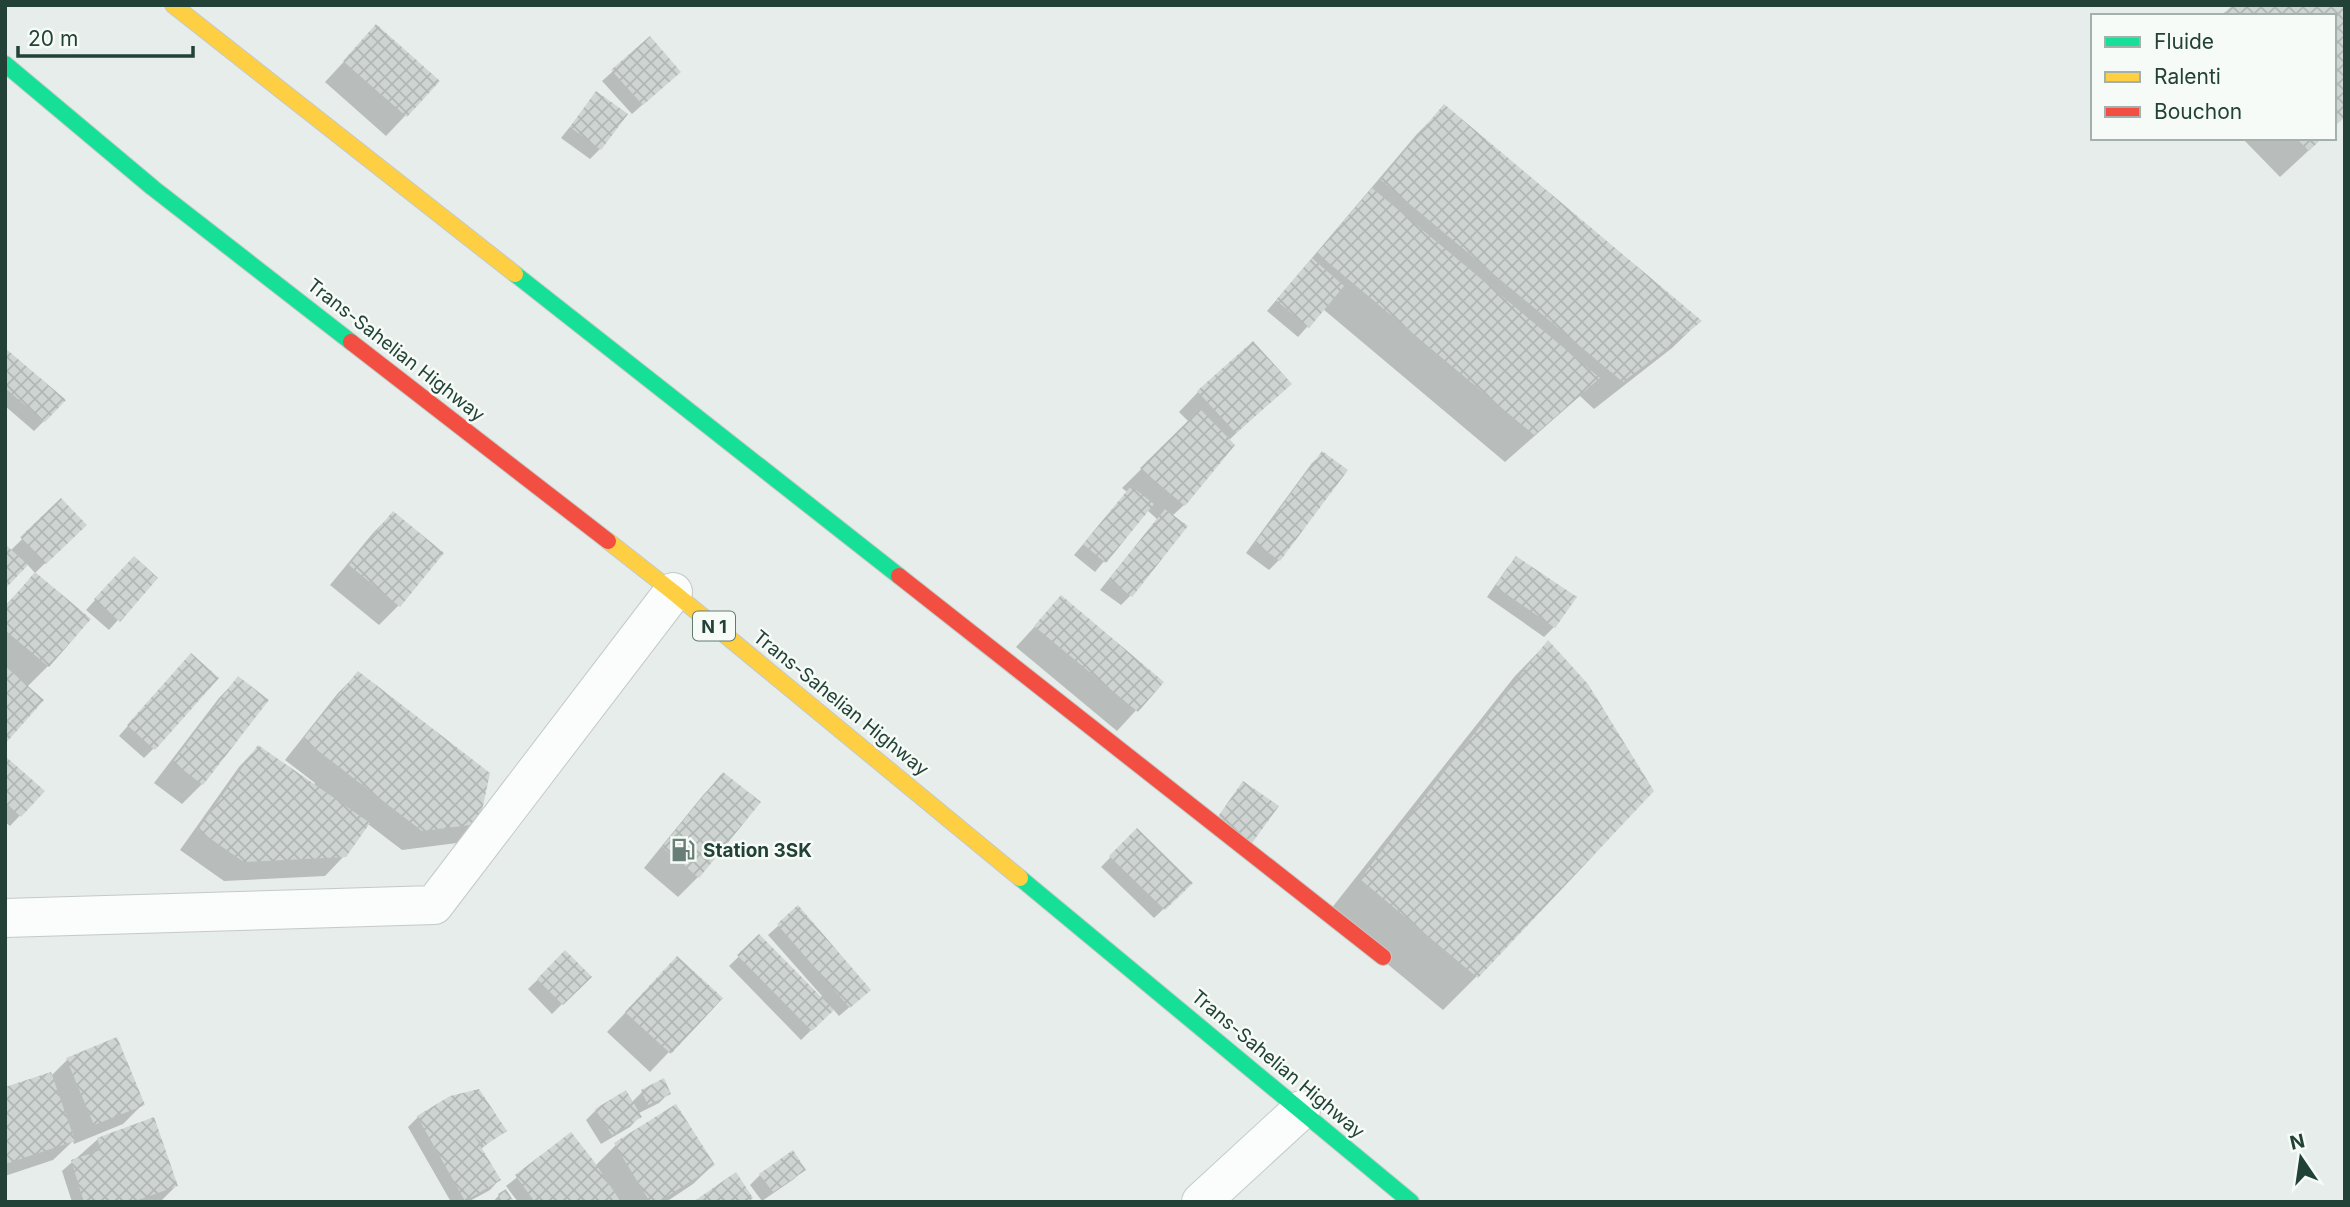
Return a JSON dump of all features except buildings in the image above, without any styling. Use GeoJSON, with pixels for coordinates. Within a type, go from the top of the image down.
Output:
{"type":"FeatureCollection","features":[{"type":"Feature","properties":{"kind":"main road"},"geometry":{"type":"LineString","coordinates":[[173,5],[1383,957]]}},
{"type":"Feature","properties":{"kind":"main road","name":"Trans-Sahelian Highway"},"geometry":{"type":"LineString","coordinates":[[5,64],[153,188],[673,592],[1411,1202]]}},
{"type":"Feature","properties":{"kind":"street"},"geometry":{"type":"LineString","coordinates":[[5,918],[434,905],[673,592]]}},
{"type":"Feature","properties":{"kind":"street"},"geometry":{"type":"LineString","coordinates":[[1201,1202],[1301,1110]]}},
{"type":"Feature","properties":{"kind":"traffic: fast"},"geometry":{"type":"LineString","coordinates":[[5,64],[153,188],[351,342]]}},
{"type":"Feature","properties":{"kind":"traffic: fast"},"geometry":{"type":"LineString","coordinates":[[515,274],[899,576]]}},
{"type":"Feature","properties":{"kind":"traffic: fast"},"geometry":{"type":"LineString","coordinates":[[1020,878],[1411,1202]]}},
{"type":"Feature","properties":{"kind":"traffic: slow"},"geometry":{"type":"LineString","coordinates":[[173,5],[515,274]]}},
{"type":"Feature","properties":{"kind":"traffic: slow"},"geometry":{"type":"LineString","coordinates":[[608,541],[1020,878]]}},
{"type":"Feature","properties":{"kind":"traffic: jam"},"geometry":{"type":"LineString","coordinates":[[351,342],[608,541]]}},
{"type":"Feature","properties":{"kind":"traffic: jam"},"geometry":{"type":"LineString","coordinates":[[899,576],[1383,957]]}},
{"type":"Feature","properties":{"kind":"place","name":"Station 3SK"},"geometry":{"type":"Point","coordinates":[683,850]}}]}
